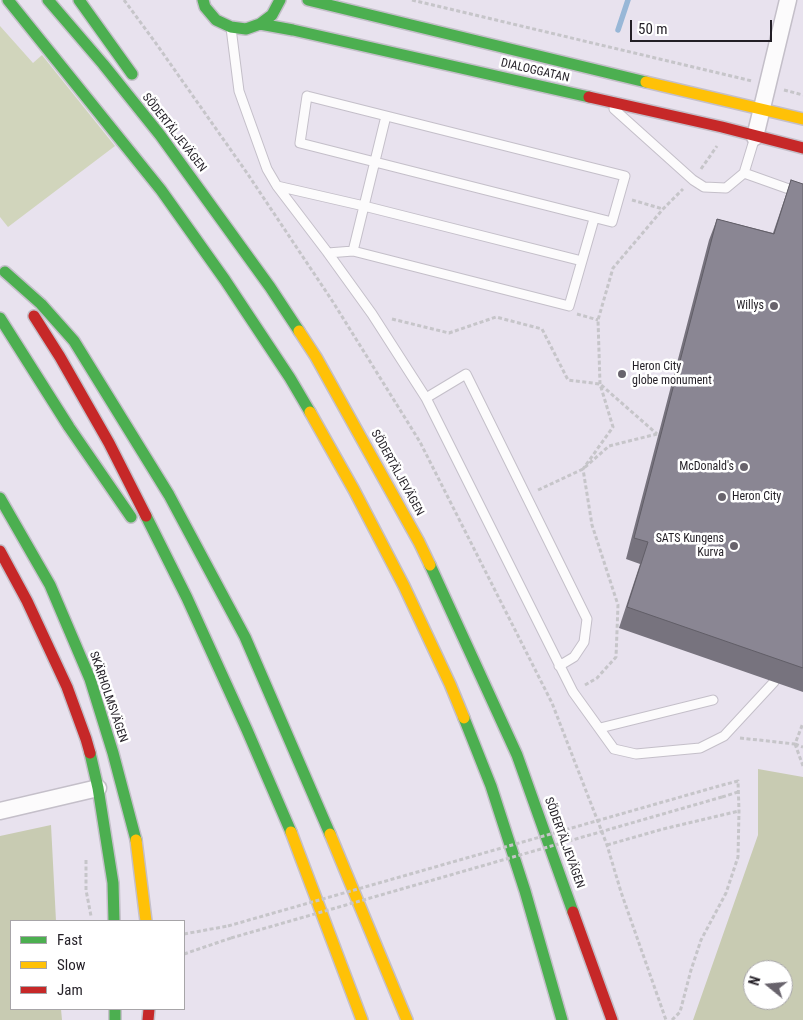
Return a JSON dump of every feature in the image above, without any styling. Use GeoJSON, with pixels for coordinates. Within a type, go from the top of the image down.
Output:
{"type":"FeatureCollection","features":[{"type":"Feature","properties":{"kind":"main road"},"geometry":{"type":"LineString","coordinates":[[8,0],[161,190],[225,280],[290,378],[354,490],[404,586],[450,684],[491,786],[525,891],[562,1020]]}},
{"type":"Feature","properties":{"kind":"main road","name":"SÖDERTÄLJEVÄGEN"},"geometry":{"type":"LineString","coordinates":[[48,0],[160,135],[214,208],[316,356],[419,542],[517,755],[612,1020]]}},
{"type":"Feature","properties":{"kind":"main road"},"geometry":{"type":"LineString","coordinates":[[79,0],[131,72],[160,135]]}},
{"type":"Feature","properties":{"kind":"main road"},"geometry":{"type":"LineString","coordinates":[[203,0],[205,7],[216,20],[231,27]]}},
{"type":"Feature","properties":{"kind":"main road"},"geometry":{"type":"LineString","coordinates":[[260,24],[272,15],[280,0]]}},
{"type":"Feature","properties":{"kind":"main road","name":"DIALOGGATAN"},"geometry":{"type":"LineString","coordinates":[[308,0],[803,119]]}},
{"type":"Feature","properties":{"kind":"main road","name":"DIALOGGATAN"},"geometry":{"type":"LineString","coordinates":[[231,27],[246,28],[260,24],[293,30],[722,127],[803,148]]}},
{"type":"Feature","properties":{"kind":"main road"},"geometry":{"type":"LineString","coordinates":[[3,269],[60,357],[109,443],[187,598],[247,730],[299,852],[362,1020]]}},
{"type":"Feature","properties":{"kind":"main road"},"geometry":{"type":"LineString","coordinates":[[3,269],[41,304],[74,341],[169,495],[245,637],[319,806],[407,1020]]}},
{"type":"Feature","properties":{"kind":"main road"},"geometry":{"type":"LineString","coordinates":[[0,318],[69,427],[187,598]]}},
{"type":"Feature","properties":{"kind":"main road","name":"SKÄRHOLMSVÄGEN"},"geometry":{"type":"LineString","coordinates":[[0,498],[50,585],[90,679],[113,753],[109,786],[114,920]]}},
{"type":"Feature","properties":{"kind":"main road","name":"SKÄRHOLMSVÄGEN"},"geometry":{"type":"LineString","coordinates":[[0,551],[28,600],[67,687],[86,740],[135,835],[146,920]]}},
{"type":"Feature","properties":{"kind":"street"},"geometry":{"type":"LineString","coordinates":[[755,136],[788,0]]}},
{"type":"Feature","properties":{"kind":"street"},"geometry":{"type":"LineString","coordinates":[[0,811],[109,786]]}},
{"type":"Feature","properties":{"kind":"lane"},"geometry":{"type":"LineString","coordinates":[[231,27],[239,91],[267,169],[277,186],[372,314],[426,398],[572,692],[614,748],[636,754],[700,748],[724,736],[774,682]]}},
{"type":"Feature","properties":{"kind":"lane"},"geometry":{"type":"LineString","coordinates":[[307,96],[386,116],[625,176],[612,222],[300,143],[307,96]]}},
{"type":"Feature","properties":{"kind":"lane"},"geometry":{"type":"LineString","coordinates":[[604,101],[693,180],[704,187],[726,188],[744,173],[755,136]]}},
{"type":"Feature","properties":{"kind":"lane"},"geometry":{"type":"LineString","coordinates":[[353,252],[386,116]]}},
{"type":"Feature","properties":{"kind":"lane"},"geometry":{"type":"LineString","coordinates":[[744,173],[803,194]]}},
{"type":"Feature","properties":{"kind":"lane"},"geometry":{"type":"LineString","coordinates":[[277,186],[582,261]]}},
{"type":"Feature","properties":{"kind":"lane"},"geometry":{"type":"LineString","coordinates":[[328,253],[353,252],[569,306],[594,218]]}},
{"type":"Feature","properties":{"kind":"lane"},"geometry":{"type":"LineString","coordinates":[[426,398],[466,374],[586,619],[584,642],[574,657],[559,666]]}},
{"type":"Feature","properties":{"kind":"lane"},"geometry":{"type":"LineString","coordinates":[[600,728],[713,700]]}},
{"type":"Feature","properties":{"kind":"path"},"geometry":{"type":"LineString","coordinates":[[124,0],[253,181],[333,302],[420,442],[552,703],[607,845],[621,892],[666,1020]]}},
{"type":"Feature","properties":{"kind":"path"},"geometry":{"type":"LineString","coordinates":[[412,0],[803,95]]}},
{"type":"Feature","properties":{"kind":"path"},"geometry":{"type":"LineString","coordinates":[[727,100],[733,77]]}},
{"type":"Feature","properties":{"kind":"path"},"geometry":{"type":"LineString","coordinates":[[597,678],[616,657],[618,605],[592,526],[583,469],[613,426],[600,384],[598,320],[613,268],[663,209],[693,180],[716,149],[722,127]]}},
{"type":"Feature","properties":{"kind":"path"},"geometry":{"type":"LineString","coordinates":[[620,196],[663,209]]}},
{"type":"Feature","properties":{"kind":"path"},"geometry":{"type":"LineString","coordinates":[[569,306],[576,314],[598,320]]}},
{"type":"Feature","properties":{"kind":"path"},"geometry":{"type":"LineString","coordinates":[[372,314],[449,333],[496,317],[542,329],[568,380],[600,384],[657,434],[609,446],[583,469],[526,496]]}},
{"type":"Feature","properties":{"kind":"path"},"geometry":{"type":"LineString","coordinates":[[803,723],[795,744],[803,766]]}},
{"type":"Feature","properties":{"kind":"path"},"geometry":{"type":"LineString","coordinates":[[724,736],[795,744],[803,747]]}},
{"type":"Feature","properties":{"kind":"path"},"geometry":{"type":"LineString","coordinates":[[185,934],[228,926],[738,781],[738,856],[733,876],[701,940],[690,970],[680,1012],[672,1020]]}},
{"type":"Feature","properties":{"kind":"path"},"geometry":{"type":"LineString","coordinates":[[185,954],[231,938],[738,792]]}},
{"type":"Feature","properties":{"kind":"path"},"geometry":{"type":"LineString","coordinates":[[607,845],[663,829],[739,811]]}},
{"type":"Feature","properties":{"kind":"path"},"geometry":{"type":"LineString","coordinates":[[87,857],[86,890],[93,920]]}},
{"type":"Feature","properties":{"kind":"green space"},"geometry":{"type":"Polygon","coordinates":[[[0,26],[33,63],[42,55],[115,146],[8,227],[0,217],[0,26]]]}},
{"type":"Feature","properties":{"kind":"green space"},"geometry":{"type":"Polygon","coordinates":[[[758,769],[803,777],[803,1020],[693,1020],[758,835],[758,769]]]}},
{"type":"Feature","properties":{"kind":"green space"},"geometry":{"type":"Polygon","coordinates":[[[51,825],[56,920],[10,920],[10,1010],[61,1010],[62,1020],[0,1020],[0,836],[51,825]]]}},
{"type":"Feature","properties":{"kind":"building","name":"Heron City"},"geometry":{"type":"Polygon","coordinates":[[[791,180],[803,184],[803,668],[627,607],[648,542],[634,538],[717,219],[774,234],[791,180]]]}},
{"type":"Feature","properties":{"kind":"waterway"},"geometry":{"type":"LineString","coordinates":[[618,30],[628,0]]}},
{"type":"Feature","properties":{"kind":"traffic: fast"},"geometry":{"type":"LineString","coordinates":[[8,0],[161,190],[225,280],[290,378],[310,412]]}},
{"type":"Feature","properties":{"kind":"traffic: fast"},"geometry":{"type":"LineString","coordinates":[[48,0],[160,135],[270,287],[299,331]]}},
{"type":"Feature","properties":{"kind":"traffic: fast"},"geometry":{"type":"LineString","coordinates":[[79,0],[132,74]]}},
{"type":"Feature","properties":{"kind":"traffic: fast"},"geometry":{"type":"LineString","coordinates":[[203,0],[205,7],[216,20],[231,27],[246,29],[260,24],[272,15],[280,0]]}},
{"type":"Feature","properties":{"kind":"traffic: fast"},"geometry":{"type":"LineString","coordinates":[[308,0],[646,82]]}},
{"type":"Feature","properties":{"kind":"traffic: fast"},"geometry":{"type":"LineString","coordinates":[[260,24],[589,97]]}},
{"type":"Feature","properties":{"kind":"traffic: fast"},"geometry":{"type":"LineString","coordinates":[[5,272],[41,304],[74,341],[169,495],[245,637],[330,834]]}},
{"type":"Feature","properties":{"kind":"traffic: fast"},"geometry":{"type":"LineString","coordinates":[[0,318],[69,427],[131,517]]}},
{"type":"Feature","properties":{"kind":"traffic: fast"},"geometry":{"type":"LineString","coordinates":[[0,498],[50,585],[90,679],[113,753],[136,840]]}},
{"type":"Feature","properties":{"kind":"traffic: fast"},"geometry":{"type":"LineString","coordinates":[[146,516],[187,598],[291,832]]}},
{"type":"Feature","properties":{"kind":"traffic: fast"},"geometry":{"type":"LineString","coordinates":[[430,565],[517,755],[573,912]]}},
{"type":"Feature","properties":{"kind":"traffic: fast"},"geometry":{"type":"LineString","coordinates":[[464,718],[491,786],[525,891],[562,1020]]}},
{"type":"Feature","properties":{"kind":"traffic: fast"},"geometry":{"type":"LineString","coordinates":[[90,753],[98,788],[113,883],[114,920]]}},
{"type":"Feature","properties":{"kind":"traffic: fast"},"geometry":{"type":"LineString","coordinates":[[115,1010],[115,1020]]}},
{"type":"Feature","properties":{"kind":"traffic: slow"},"geometry":{"type":"LineString","coordinates":[[646,82],[803,119]]}},
{"type":"Feature","properties":{"kind":"traffic: slow"},"geometry":{"type":"LineString","coordinates":[[299,331],[316,357],[430,565]]}},
{"type":"Feature","properties":{"kind":"traffic: slow"},"geometry":{"type":"LineString","coordinates":[[310,412],[354,490],[404,586],[464,718]]}},
{"type":"Feature","properties":{"kind":"traffic: slow"},"geometry":{"type":"LineString","coordinates":[[291,832],[362,1020]]}},
{"type":"Feature","properties":{"kind":"traffic: slow"},"geometry":{"type":"LineString","coordinates":[[330,834],[407,1020]]}},
{"type":"Feature","properties":{"kind":"traffic: slow"},"geometry":{"type":"LineString","coordinates":[[136,840],[146,920]]}},
{"type":"Feature","properties":{"kind":"traffic: jam"},"geometry":{"type":"LineString","coordinates":[[589,97],[722,127],[803,148]]}},
{"type":"Feature","properties":{"kind":"traffic: jam"},"geometry":{"type":"LineString","coordinates":[[34,316],[60,357],[109,443],[146,516]]}},
{"type":"Feature","properties":{"kind":"traffic: jam"},"geometry":{"type":"LineString","coordinates":[[0,551],[27,601],[67,687],[90,753]]}},
{"type":"Feature","properties":{"kind":"traffic: jam"},"geometry":{"type":"LineString","coordinates":[[573,912],[612,1020]]}},
{"type":"Feature","properties":{"kind":"traffic: jam"},"geometry":{"type":"LineString","coordinates":[[148,1020],[149,1010]]}},
{"type":"Feature","properties":{"kind":"place","name":"Willys"},"geometry":{"type":"Point","coordinates":[774,306]}},
{"type":"Feature","properties":{"kind":"place","name":"Heron City globe monument"},"geometry":{"type":"Point","coordinates":[622,374]}},
{"type":"Feature","properties":{"kind":"place","name":"McDonald's"},"geometry":{"type":"Point","coordinates":[744,467]}},
{"type":"Feature","properties":{"kind":"place","name":"Heron City"},"geometry":{"type":"Point","coordinates":[722,497]}},
{"type":"Feature","properties":{"kind":"place","name":"SATS Kungens Kurva"},"geometry":{"type":"Point","coordinates":[734,546]}}]}
